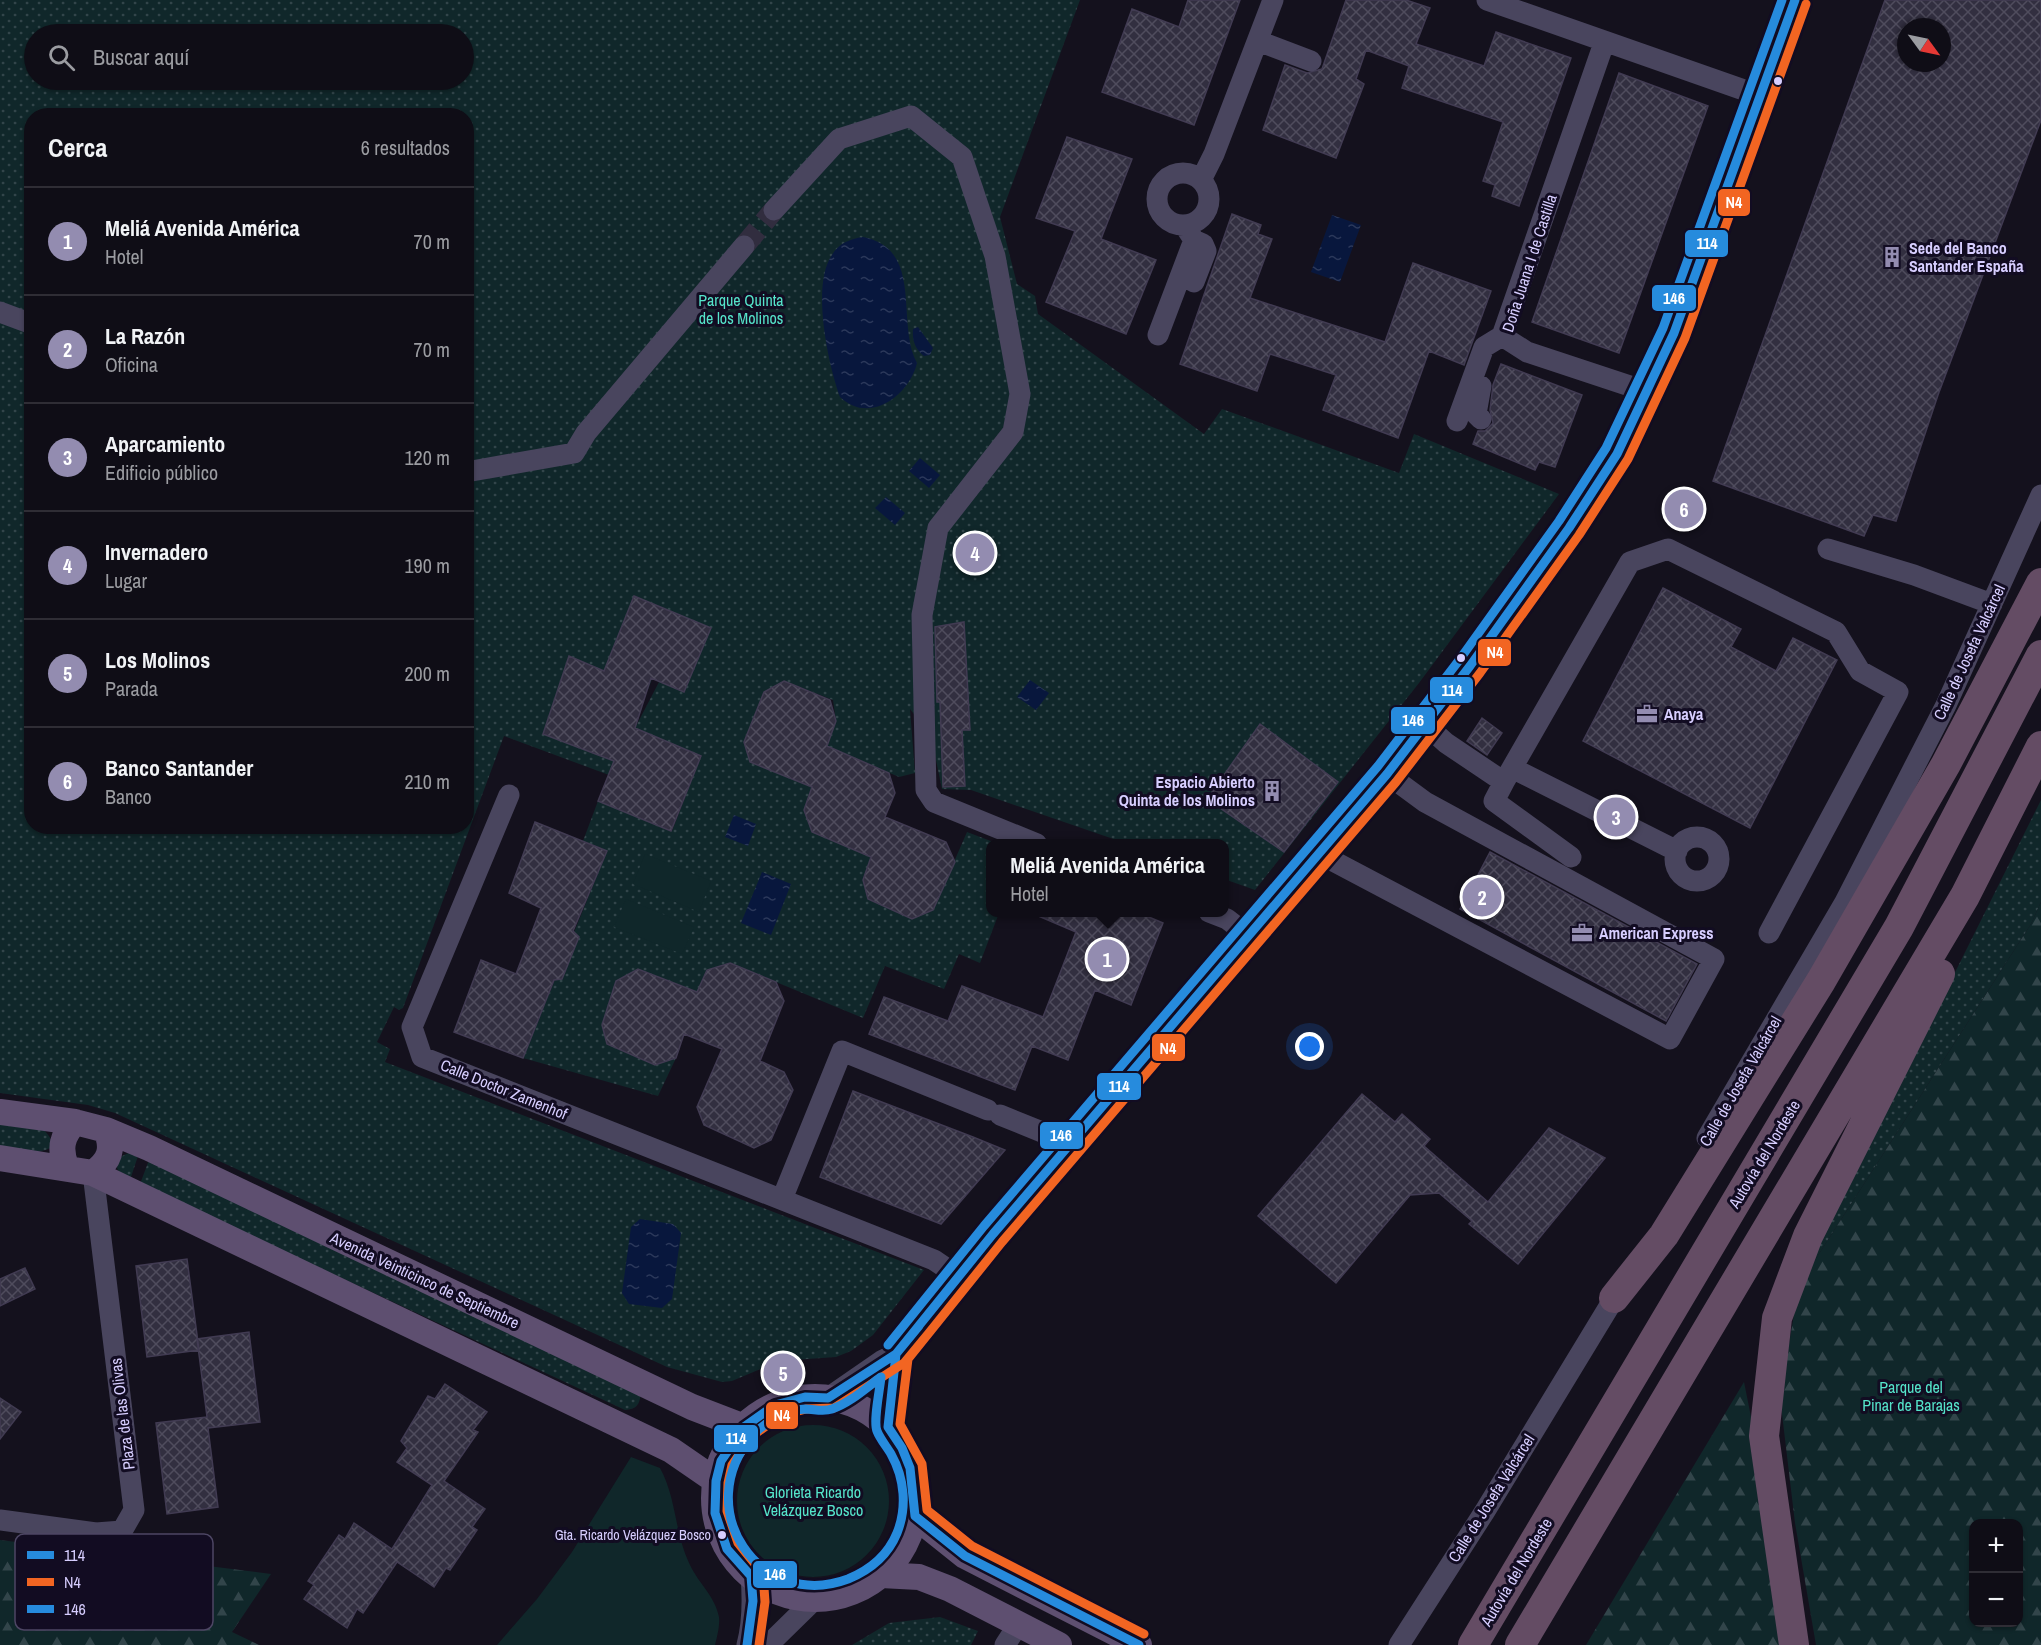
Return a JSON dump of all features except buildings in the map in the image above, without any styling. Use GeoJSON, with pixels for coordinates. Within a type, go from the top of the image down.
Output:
{"type":"FeatureCollection","features":[{"type":"Feature","properties":{"kind":"highway"},"geometry":{"type":"LineString","coordinates":[[1614,1298],[1664,1235],[1821,981],[1946,764],[2041,583]]}},
{"type":"Feature","properties":{"kind":"highway","name":"Autovía del Nordeste"},"geometry":{"type":"LineString","coordinates":[[1473,1645],[1899,927],[2041,655]]}},
{"type":"Feature","properties":{"kind":"highway"},"geometry":{"type":"LineString","coordinates":[[1520,1645],[1965,896],[2041,746]]}},
{"type":"Feature","properties":{"kind":"highway"},"geometry":{"type":"LineString","coordinates":[[1794,1645],[1764,1436],[1777,1318],[1808,1236],[1943,966],[1965,896]]}},
{"type":"Feature","properties":{"kind":"main road","name":"Avenida Veinticinco de Septiembre"},"geometry":{"type":"LineString","coordinates":[[0,1112],[75,1122],[106,1130],[692,1407],[744,1427]]}},
{"type":"Feature","properties":{"kind":"main road"},"geometry":{"type":"LineString","coordinates":[[66,1166],[62,1155],[62,1143],[67,1131],[75,1122]]}},
{"type":"Feature","properties":{"kind":"main road"},"geometry":{"type":"LineString","coordinates":[[93,1173],[103,1166],[110,1155],[111,1142],[106,1130]]}},
{"type":"Feature","properties":{"kind":"main road"},"geometry":{"type":"LineString","coordinates":[[0,1158],[66,1166],[93,1173],[671,1450],[716,1481]]}},
{"type":"Feature","properties":{"kind":"main road"},"geometry":{"type":"LineString","coordinates":[[828,1398],[850,1402],[870,1413],[888,1427],[902,1446],[912,1468],[916,1491],[915,1516],[909,1538],[897,1558],[881,1575],[857,1591],[836,1598],[814,1600],[772,1590],[738,1564],[720,1534],[715,1513],[716,1481],[726,1452],[744,1427],[761,1412],[789,1400],[828,1398]]}},
{"type":"Feature","properties":{"kind":"main road"},"geometry":{"type":"LineString","coordinates":[[915,1516],[965,1556],[1139,1645]]}},
{"type":"Feature","properties":{"kind":"main road"},"geometry":{"type":"LineString","coordinates":[[881,1575],[919,1576],[950,1588],[1011,1635],[1059,1645]]}},
{"type":"Feature","properties":{"kind":"street"},"geometry":{"type":"LineString","coordinates":[[1201,180],[1214,154],[1273,0]]}},
{"type":"Feature","properties":{"kind":"street"},"geometry":{"type":"LineString","coordinates":[[1487,0],[1604,43],[1761,96]]}},
{"type":"Feature","properties":{"kind":"street"},"geometry":{"type":"LineString","coordinates":[[828,1398],[883,1360],[896,1354],[1066,1149],[1387,774],[1426,725],[1569,528],[1617,454],[1674,333],[1795,0]]}},
{"type":"Feature","properties":{"kind":"street"},"geometry":{"type":"LineString","coordinates":[[1258,41],[1311,61]]}},
{"type":"Feature","properties":{"kind":"street","name":"Doña Juana I de Castilla"},"geometry":{"type":"LineString","coordinates":[[1604,43],[1502,336],[1527,352],[1648,392]]}},
{"type":"Feature","properties":{"kind":"street"},"geometry":{"type":"LineString","coordinates":[[774,210],[839,139],[910,116],[962,157],[995,256],[1020,394],[1013,432],[938,528],[922,615],[926,790],[934,802],[1027,839]]}},
{"type":"Feature","properties":{"kind":"street"},"geometry":{"type":"LineString","coordinates":[[1158,335],[1189,233],[1192,224],[1206,212],[1209,195],[1201,180],[1186,173],[1177,173],[1163,182],[1158,189],[1158,206],[1167,220],[1189,233],[1203,244],[1206,251],[1194,282]]}},
{"type":"Feature","properties":{"kind":"street"},"geometry":{"type":"LineString","coordinates":[[474,470],[574,453],[586,433],[744,246]]}},
{"type":"Feature","properties":{"kind":"street"},"geometry":{"type":"LineString","coordinates":[[0,312],[24,321]]}},
{"type":"Feature","properties":{"kind":"street"},"geometry":{"type":"LineString","coordinates":[[1480,419],[1476,414],[1478,394],[1502,336]]}},
{"type":"Feature","properties":{"kind":"street"},"geometry":{"type":"LineString","coordinates":[[1457,421],[1484,347],[1502,336]]}},
{"type":"Feature","properties":{"kind":"street","name":"Calle de Josefa Valcárcel"},"geometry":{"type":"LineString","coordinates":[[1399,1645],[1485,1511],[1614,1298],[1845,902],[1946,705],[2041,495]]}},
{"type":"Feature","properties":{"kind":"street"},"geometry":{"type":"LineString","coordinates":[[1571,857],[1494,801],[1630,562],[1668,549],[1836,632],[1860,671],[1898,692],[1769,933]]}},
{"type":"Feature","properties":{"kind":"street"},"geometry":{"type":"LineString","coordinates":[[1828,549],[1914,575],[1992,604]]}},
{"type":"Feature","properties":{"kind":"street"},"geometry":{"type":"LineString","coordinates":[[1426,725],[1446,743],[1508,775],[1677,851]]}},
{"type":"Feature","properties":{"kind":"street"},"geometry":{"type":"LineString","coordinates":[[1318,853],[1670,1039],[1714,959],[1425,802],[1387,774]]}},
{"type":"Feature","properties":{"kind":"street","name":"Calle Doctor Zamenhof"},"geometry":{"type":"LineString","coordinates":[[509,795],[412,1027],[422,1057],[934,1260],[959,1277]]}},
{"type":"Feature","properties":{"kind":"street"},"geometry":{"type":"LineString","coordinates":[[1222,917],[1249,936]]}},
{"type":"Feature","properties":{"kind":"street"},"geometry":{"type":"LineString","coordinates":[[782,1198],[842,1051],[1042,1132],[1066,1149]]}},
{"type":"Feature","properties":{"kind":"street","name":"Plaza de las Olivas"},"geometry":{"type":"LineString","coordinates":[[0,1521],[96,1533],[122,1531],[134,1510],[93,1173]]}},
{"type":"Feature","properties":{"kind":"street"},"geometry":{"type":"LineString","coordinates":[[888,1427],[896,1354]]}},
{"type":"Feature","properties":{"kind":"street"},"geometry":{"type":"LineString","coordinates":[[747,1645],[751,1631],[753,1601],[751,1576]]}},
{"type":"Feature","properties":{"kind":"street"},"geometry":{"type":"LineString","coordinates":[[768,1645],[814,1600]]}},
{"type":"Feature","properties":{"kind":"green space","name":"Parque Quinta de los Molinos"},"geometry":{"type":"Polygon","coordinates":[[[0,0],[1080,0],[1000,217],[1017,284],[1035,296],[1038,314],[1204,434],[1222,409],[1399,473],[1414,434],[1559,494],[1419,683],[1255,890],[1229,881],[1229,839],[1113,839],[971,790],[942,789],[931,736],[910,709],[915,773],[899,777],[827,746],[836,721],[833,700],[784,681],[764,692],[744,742],[750,762],[812,787],[804,810],[812,832],[871,857],[863,880],[868,899],[912,919],[933,910],[967,832],[986,839],[986,917],[997,917],[980,963],[959,954],[944,989],[885,966],[863,1018],[730,963],[707,970],[697,992],[638,969],[616,981],[602,1025],[607,1044],[654,1065],[676,1058],[658,1096],[523,1058],[607,851],[583,841],[598,801],[672,831],[701,756],[635,728],[659,682],[684,691],[711,628],[634,597],[608,661],[652,679],[648,690],[569,657],[543,734],[614,761],[609,775],[504,736],[474,817],[474,108],[24,108],[24,834],[468,834],[403,1008],[399,1010],[394,1007],[377,1042],[390,1049],[385,1062],[924,1270],[873,1335],[851,1351],[836,1357],[779,1361],[732,1381],[722,1382],[667,1367],[115,1113],[88,1105],[0,1093],[0,0]]]}},
{"type":"Feature","properties":{"kind":"green space"},"geometry":{"type":"Polygon","coordinates":[[[2041,800],[2041,902],[2031,924],[1799,1285],[2041,800]]]}},
{"type":"Feature","properties":{"kind":"green space"},"geometry":{"type":"Polygon","coordinates":[[[645,854],[711,881],[699,912],[633,884],[645,854]]]}},
{"type":"Feature","properties":{"kind":"green space"},"geometry":{"type":"Polygon","coordinates":[[[626,899],[694,927],[682,954],[614,927],[626,899]]]}},
{"type":"Feature","properties":{"kind":"green space","name":"Parque del Pinar de Barajas"},"geometry":{"type":"Polygon","coordinates":[[[2041,902],[2041,1645],[1816,1645],[1795,1523],[1780,1397],[1799,1285],[2031,924],[2041,902]]]}},
{"type":"Feature","properties":{"kind":"green space"},"geometry":{"type":"Polygon","coordinates":[[[0,1124],[44,1130],[51,1140],[51,1146],[46,1150],[38,1151],[0,1148],[0,1124]]]}},
{"type":"Feature","properties":{"kind":"green space"},"geometry":{"type":"Polygon","coordinates":[[[132,1152],[138,1156],[130,1180],[120,1173],[117,1165],[121,1157],[132,1152]]]}},
{"type":"Feature","properties":{"kind":"green space"},"geometry":{"type":"Polygon","coordinates":[[[149,1160],[641,1394],[638,1404],[632,1409],[625,1410],[140,1184],[149,1160]]]}},
{"type":"Feature","properties":{"kind":"green space"},"geometry":{"type":"Polygon","coordinates":[[[1744,1382],[1753,1427],[1781,1645],[1586,1645],[1744,1382]]]}},
{"type":"Feature","properties":{"kind":"green space","name":"Glorieta Ricardo Velázquez Bosco"},"geometry":{"type":"Polygon","coordinates":[[[813,1425],[842,1431],[867,1447],[883,1472],[889,1501],[883,1530],[867,1555],[842,1571],[813,1577],[784,1571],[759,1555],[743,1530],[737,1501],[743,1472],[759,1447],[784,1431],[813,1425]]]}},
{"type":"Feature","properties":{"kind":"green space"},"geometry":{"type":"Polygon","coordinates":[[[631,1457],[660,1468],[666,1480],[685,1553],[717,1610],[719,1624],[715,1645],[497,1645],[537,1599],[572,1552],[631,1457]]]}},
{"type":"Feature","properties":{"kind":"green space"},"geometry":{"type":"Polygon","coordinates":[[[0,1540],[15,1542],[15,1630],[213,1630],[213,1567],[271,1574],[232,1632],[259,1645],[0,1645],[0,1540]]]}},
{"type":"Feature","properties":{"kind":"green space"},"geometry":{"type":"Polygon","coordinates":[[[940,1617],[978,1631],[971,1645],[852,1645],[889,1623],[940,1617]]]}},
{"type":"Feature","properties":{"kind":"water"},"geometry":{"type":"Polygon","coordinates":[[[1332,215],[1361,225],[1340,282],[1311,272],[1332,215]]]}},
{"type":"Feature","properties":{"kind":"water"},"geometry":{"type":"Polygon","coordinates":[[[863,237],[882,244],[894,256],[902,272],[911,347],[917,363],[913,375],[897,396],[875,407],[863,408],[851,405],[840,397],[827,345],[822,304],[826,268],[832,255],[845,242],[863,237]]]}},
{"type":"Feature","properties":{"kind":"water"},"geometry":{"type":"Polygon","coordinates":[[[918,327],[933,348],[930,355],[924,356],[915,344],[913,329],[918,327]]]}},
{"type":"Feature","properties":{"kind":"water"},"geometry":{"type":"Polygon","coordinates":[[[920,458],[940,475],[929,488],[909,471],[920,458]]]}},
{"type":"Feature","properties":{"kind":"water"},"geometry":{"type":"Polygon","coordinates":[[[886,497],[905,513],[895,525],[875,508],[886,497]]]}},
{"type":"Feature","properties":{"kind":"water"},"geometry":{"type":"Polygon","coordinates":[[[1030,680],[1049,693],[1036,710],[1017,697],[1030,680]]]}},
{"type":"Feature","properties":{"kind":"water"},"geometry":{"type":"Polygon","coordinates":[[[734,815],[756,824],[748,846],[725,837],[734,815]]]}},
{"type":"Feature","properties":{"kind":"water"},"geometry":{"type":"Polygon","coordinates":[[[762,872],[791,884],[771,935],[741,923],[762,872]]]}},
{"type":"Feature","properties":{"kind":"water"},"geometry":{"type":"Polygon","coordinates":[[[640,1219],[673,1224],[681,1233],[672,1299],[662,1308],[629,1304],[622,1293],[631,1227],[640,1219]]]}},
{"type":"Feature","properties":{"kind":"tunnel"},"geometry":{"type":"LineString","coordinates":[[744,246],[774,210]]}},
{"type":"Feature","properties":{"kind":"transit line","name":"146"},"geometry":{"type":"LineString","coordinates":[[888,1345],[984,1226],[1378,766],[1460,659],[1559,521],[1606,448],[1663,328],[1782,0]]}},
{"type":"Feature","properties":{"kind":"transit line","name":"114"},"geometry":{"type":"LineString","coordinates":[[1139,1645],[965,1556],[915,1516],[910,1468],[902,1448],[888,1427],[896,1354],[993,1234],[1387,774],[1470,666],[1569,528],[1617,454],[1674,333],[1795,0]]}},
{"type":"Feature","properties":{"kind":"transit line","name":"N4"},"geometry":{"type":"LineString","coordinates":[[1144,1634],[972,1546],[927,1510],[922,1464],[900,1424],[908,1359],[1002,1242],[1396,782],[1480,673],[1579,535],[1628,459],[1685,338],[1806,4]]}},
{"type":"Feature","properties":{"kind":"transit line","name":"114"},"geometry":{"type":"LineString","coordinates":[[747,1645],[753,1601],[751,1576],[727,1549],[715,1513],[716,1481],[721,1461],[744,1427],[775,1405],[805,1397],[828,1398],[896,1354],[919,1326]]}},
{"type":"Feature","properties":{"kind":"transit line","name":"N4"},"geometry":{"type":"LineString","coordinates":[[759,1645],[765,1602],[763,1574],[738,1543],[727,1511],[728,1483],[732,1465],[752,1436],[780,1416],[806,1409],[834,1408],[904,1363],[928,1334]]}},
{"type":"Feature","properties":{"kind":"transit line","name":"146"},"geometry":{"type":"LineString","coordinates":[[881,1377],[876,1426],[878,1434],[896,1464],[902,1483],[903,1504],[897,1533],[889,1548],[877,1561],[848,1579],[816,1585],[787,1581],[762,1567],[744,1547],[732,1522],[728,1493],[735,1464],[753,1435],[770,1421],[798,1410],[832,1409],[858,1395],[881,1377]]}},
{"type":"Feature","properties":{"kind":"place","name":"Sede del Banco Santander España"},"geometry":{"type":"Point","coordinates":[1892,257]}},
{"type":"Feature","properties":{"kind":"place","name":"Banco Santander"},"geometry":{"type":"Point","coordinates":[1684,509]}},
{"type":"Feature","properties":{"kind":"place","name":"Invernadero"},"geometry":{"type":"Point","coordinates":[975,553]}},
{"type":"Feature","properties":{"kind":"place","name":"Anaya"},"geometry":{"type":"Point","coordinates":[1647,714]}},
{"type":"Feature","properties":{"kind":"place","name":"Espacio Abierto Quinta de los Molinos"},"geometry":{"type":"Point","coordinates":[1272,791]}},
{"type":"Feature","properties":{"kind":"place","name":"Aparcamiento"},"geometry":{"type":"Point","coordinates":[1616,817]}},
{"type":"Feature","properties":{"kind":"place","name":"La Razón"},"geometry":{"type":"Point","coordinates":[1482,897]}},
{"type":"Feature","properties":{"kind":"place","name":"American Express"},"geometry":{"type":"Point","coordinates":[1582,933]}},
{"type":"Feature","properties":{"kind":"place","name":"Meliá Avenida América"},"geometry":{"type":"Point","coordinates":[1107,959]}},
{"type":"Feature","properties":{"kind":"place","name":"Los Molinos"},"geometry":{"type":"Point","coordinates":[783,1373]}},
{"type":"Feature","properties":{"kind":"place","name":"Gta. Ricardo Velázquez Bosco"},"geometry":{"type":"Point","coordinates":[722,1535]}}]}
